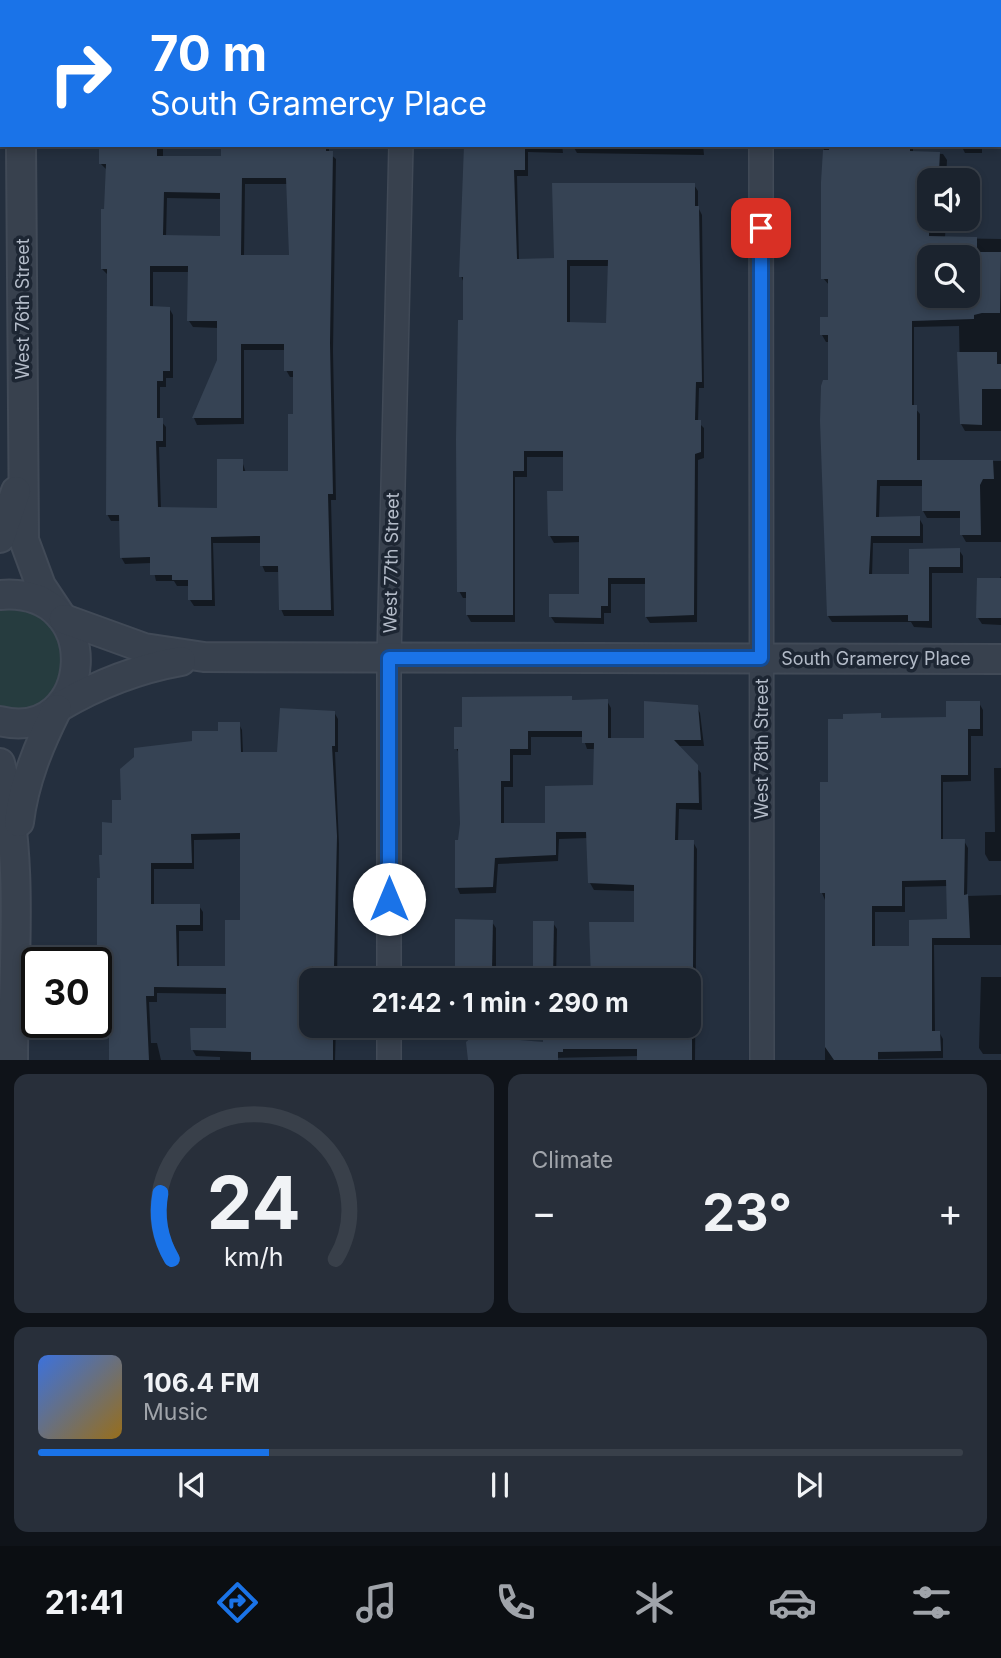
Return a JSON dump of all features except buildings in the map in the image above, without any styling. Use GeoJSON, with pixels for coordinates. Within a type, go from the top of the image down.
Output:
{"type":"FeatureCollection","features":[{"type":"Feature","properties":{"kind":"street","name":"West 76th Street"},"geometry":{"type":"LineString","coordinates":[[21,147],[24,540],[41,586],[74,638],[78,662],[71,690],[57,709]]}},
{"type":"Feature","properties":{"kind":"street","name":"West 77th Street"},"geometry":{"type":"LineString","coordinates":[[389,968],[389,658],[401,147]]}},
{"type":"Feature","properties":{"kind":"street","name":"West 78th Street"},"geometry":{"type":"LineString","coordinates":[[761,147],[762,1059]]}},
{"type":"Feature","properties":{"kind":"street","name":"West 76th Street"},"geometry":{"type":"LineString","coordinates":[[0,538],[23,472]]}},
{"type":"Feature","properties":{"kind":"street","name":"South Gramercy Place"},"geometry":{"type":"LineString","coordinates":[[0,595],[20,594],[46,602],[62,618],[144,648],[204,657],[1001,659]]}},
{"type":"Feature","properties":{"kind":"street","name":"South Gramercy Place"},"geometry":{"type":"LineString","coordinates":[[0,722],[12,724],[38,721],[97,685],[148,667],[204,657]]}},
{"type":"Feature","properties":{"kind":"street"},"geometry":{"type":"LineString","coordinates":[[13,873],[22,801],[37,749],[57,709]]}},
{"type":"Feature","properties":{"kind":"street"},"geometry":{"type":"LineString","coordinates":[[0,764],[9,798],[13,873],[13,1059]]}},
{"type":"Feature","properties":{"kind":"street"},"geometry":{"type":"LineString","coordinates":[[389,1038],[389,1059]]}},
{"type":"Feature","properties":{"kind":"green space"},"geometry":{"type":"Polygon","coordinates":[[[0,600],[22,600],[70,640],[54,704],[0,716],[0,600]]]}},
{"type":"Feature","properties":{"kind":"route"},"geometry":{"type":"LineString","coordinates":[[389,899],[389,658],[761,658],[761,228]]}}]}
